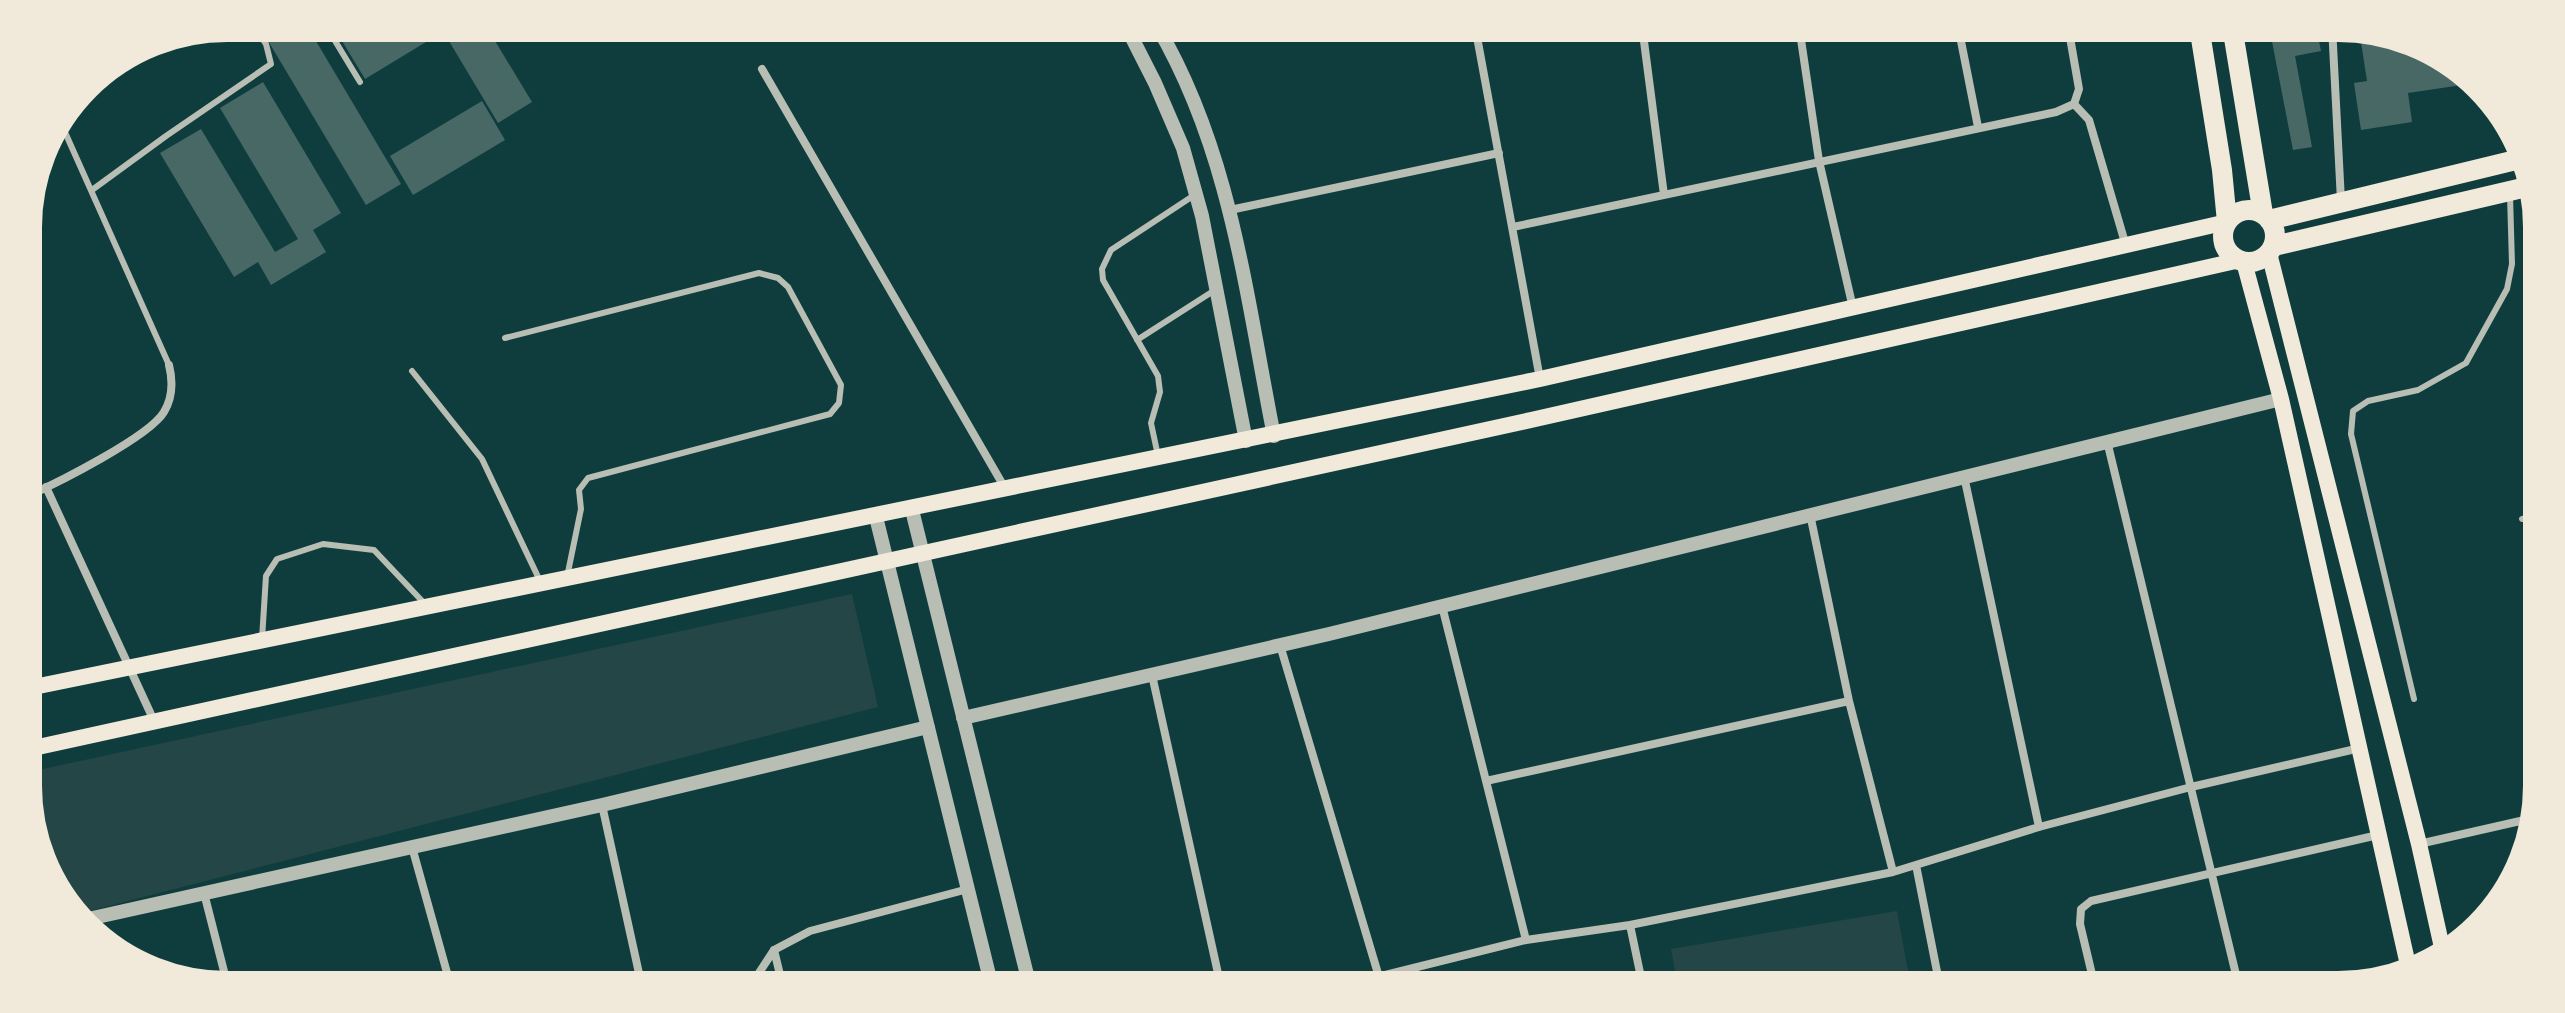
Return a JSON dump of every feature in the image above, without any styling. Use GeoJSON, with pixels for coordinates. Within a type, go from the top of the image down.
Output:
{"type":"FeatureCollection","features":[{"type":"Feature","properties":{"kind":"main road"},"geometry":{"type":"LineString","coordinates":[[2201,40],[2227,222]]}},
{"type":"Feature","properties":{"kind":"main road"},"geometry":{"type":"LineString","coordinates":[[2234,40],[2266,217],[2274,228],[2271,250],[2441,942]]}},
{"type":"Feature","properties":{"kind":"main road"},"geometry":{"type":"LineString","coordinates":[[2407,960],[2281,399],[2242,261],[2225,247],[2224,230],[2232,216],[2247,210],[2266,217],[2341,203],[2513,161]]}},
{"type":"Feature","properties":{"kind":"main road"},"geometry":{"type":"LineString","coordinates":[[40,747],[1562,414],[2242,261],[2253,262],[2271,250],[2521,188]]}},
{"type":"Feature","properties":{"kind":"main road"},"geometry":{"type":"LineString","coordinates":[[40,686],[1274,436],[1540,379],[2227,222]]}},
{"type":"Feature","properties":{"kind":"street"},"geometry":{"type":"LineString","coordinates":[[1133,40],[1170,115],[1196,194],[1246,441]]}},
{"type":"Feature","properties":{"kind":"street"},"geometry":{"type":"LineString","coordinates":[[1165,40],[1212,143],[1230,210],[1274,436]]}},
{"type":"Feature","properties":{"kind":"street"},"geometry":{"type":"LineString","coordinates":[[1478,40],[1540,379]]}},
{"type":"Feature","properties":{"kind":"street"},"geometry":{"type":"LineString","coordinates":[[1644,40],[1664,195]]}},
{"type":"Feature","properties":{"kind":"street"},"geometry":{"type":"LineString","coordinates":[[1801,40],[1819,161],[1853,308]]}},
{"type":"Feature","properties":{"kind":"street"},"geometry":{"type":"LineString","coordinates":[[1961,40],[1978,127]]}},
{"type":"Feature","properties":{"kind":"street"},"geometry":{"type":"LineString","coordinates":[[1513,227],[2056,112],[2074,104],[2079,89],[2070,40]]}},
{"type":"Feature","properties":{"kind":"street"},"geometry":{"type":"LineString","coordinates":[[2333,40],[2341,203]]}},
{"type":"Feature","properties":{"kind":"street"},"geometry":{"type":"LineString","coordinates":[[762,69],[1006,490]]}},
{"type":"Feature","properties":{"kind":"street"},"geometry":{"type":"LineString","coordinates":[[2074,104],[2089,120],[2126,246]]}},
{"type":"Feature","properties":{"kind":"street"},"geometry":{"type":"LineString","coordinates":[[1230,210],[1499,153]]}},
{"type":"Feature","properties":{"kind":"street"},"geometry":{"type":"LineString","coordinates":[[40,490],[157,421],[170,400],[172,376],[169,365]]}},
{"type":"Feature","properties":{"kind":"street"},"geometry":{"type":"LineString","coordinates":[[963,718],[1442,606],[2281,399]]}},
{"type":"Feature","properties":{"kind":"street"},"geometry":{"type":"LineString","coordinates":[[2107,440],[2236,973]]}},
{"type":"Feature","properties":{"kind":"street"},"geometry":{"type":"LineString","coordinates":[[1964,475],[2039,827]]}},
{"type":"Feature","properties":{"kind":"street"},"geometry":{"type":"LineString","coordinates":[[46,487],[155,723]]}},
{"type":"Feature","properties":{"kind":"street"},"geometry":{"type":"LineString","coordinates":[[912,510],[1027,973]]}},
{"type":"Feature","properties":{"kind":"street"},"geometry":{"type":"LineString","coordinates":[[1810,514],[1849,701],[1893,872]]}},
{"type":"Feature","properties":{"kind":"street"},"geometry":{"type":"LineString","coordinates":[[876,517],[989,973]]}},
{"type":"Feature","properties":{"kind":"street"},"geometry":{"type":"LineString","coordinates":[[1442,606],[1526,940]]}},
{"type":"Feature","properties":{"kind":"street"},"geometry":{"type":"LineString","coordinates":[[1280,645],[1378,973]]}},
{"type":"Feature","properties":{"kind":"street"},"geometry":{"type":"LineString","coordinates":[[1152,675],[1218,973]]}},
{"type":"Feature","properties":{"kind":"street"},"geometry":{"type":"LineString","coordinates":[[1486,781],[1849,701]]}},
{"type":"Feature","properties":{"kind":"street"},"geometry":{"type":"LineString","coordinates":[[95,918],[602,805],[928,727]]}},
{"type":"Feature","properties":{"kind":"street"},"geometry":{"type":"LineString","coordinates":[[1395,973],[1526,940],[1630,925],[1893,872],[2039,827],[2191,787],[2360,748]]}},
{"type":"Feature","properties":{"kind":"street"},"geometry":{"type":"LineString","coordinates":[[602,805],[639,973]]}},
{"type":"Feature","properties":{"kind":"street"},"geometry":{"type":"LineString","coordinates":[[2419,844],[2521,821]]}},
{"type":"Feature","properties":{"kind":"street"},"geometry":{"type":"LineString","coordinates":[[2092,973],[2080,924],[2081,909],[2091,901],[2379,835]]}},
{"type":"Feature","properties":{"kind":"street"},"geometry":{"type":"LineString","coordinates":[[412,847],[447,973]]}},
{"type":"Feature","properties":{"kind":"street"},"geometry":{"type":"LineString","coordinates":[[1916,865],[1937,973]]}},
{"type":"Feature","properties":{"kind":"street"},"geometry":{"type":"LineString","coordinates":[[759,973],[774,950],[810,931],[968,889]]}},
{"type":"Feature","properties":{"kind":"street"},"geometry":{"type":"LineString","coordinates":[[204,893],[224,973]]}},
{"type":"Feature","properties":{"kind":"street"},"geometry":{"type":"LineString","coordinates":[[1630,925],[1640,973]]}},
{"type":"Feature","properties":{"kind":"street"},"geometry":{"type":"LineString","coordinates":[[774,950],[780,973]]}},
{"type":"Feature","properties":{"kind":"lane"},"geometry":{"type":"LineString","coordinates":[[92,190],[271,64],[263,40]]}},
{"type":"Feature","properties":{"kind":"lane"},"geometry":{"type":"LineString","coordinates":[[334,40],[360,82]]}},
{"type":"Feature","properties":{"kind":"lane"},"geometry":{"type":"LineString","coordinates":[[65,132],[169,365]]}},
{"type":"Feature","properties":{"kind":"lane"},"geometry":{"type":"LineString","coordinates":[[2414,699],[2350,422],[2353,411],[2368,401],[2418,390],[2466,363],[2507,289],[2512,264],[2510,191]]}},
{"type":"Feature","properties":{"kind":"lane"},"geometry":{"type":"LineString","coordinates":[[1159,458],[1154,447],[1151,423],[1160,384],[1103,280],[1102,269],[1104,259],[1111,250],[1196,194]]}},
{"type":"Feature","properties":{"kind":"lane"},"geometry":{"type":"LineString","coordinates":[[505,338],[759,273],[778,278],[788,287],[841,385],[839,403],[830,414],[588,478],[579,490],[581,509],[566,580]]}},
{"type":"Feature","properties":{"kind":"lane"},"geometry":{"type":"LineString","coordinates":[[1137,340],[1216,290]]}},
{"type":"Feature","properties":{"kind":"lane"},"geometry":{"type":"LineString","coordinates":[[412,371],[482,459],[541,585]]}},
{"type":"Feature","properties":{"kind":"lane"},"geometry":{"type":"LineString","coordinates":[[262,639],[266,576],[277,559],[323,544],[374,550],[428,607]]}},
{"type":"Feature","properties":{"kind":"shaded area"},"geometry":{"type":"Polygon","coordinates":[[[852,594],[878,707],[88,911],[71,890],[50,846],[40,799],[40,770],[852,594]]]}},
{"type":"Feature","properties":{"kind":"shaded area"},"geometry":{"type":"Polygon","coordinates":[[[1897,911],[1908,973],[1675,973],[1671,949],[1897,911]]]}},
{"type":"Feature","properties":{"kind":"building"},"geometry":{"type":"Polygon","coordinates":[[[268,40],[315,40],[401,184],[366,205],[268,40]]]}},
{"type":"Feature","properties":{"kind":"building"},"geometry":{"type":"Polygon","coordinates":[[[341,40],[425,40],[426,42],[365,79],[341,40]]]}},
{"type":"Feature","properties":{"kind":"building"},"geometry":{"type":"Polygon","coordinates":[[[448,40],[494,40],[532,102],[498,123],[448,40]]]}},
{"type":"Feature","properties":{"kind":"building"},"geometry":{"type":"Polygon","coordinates":[[[2272,40],[2319,40],[2321,51],[2295,56],[2312,147],[2293,150],[2272,40]]]}},
{"type":"Feature","properties":{"kind":"building"},"geometry":{"type":"Polygon","coordinates":[[[2361,42],[2421,59],[2460,85],[2408,93],[2412,122],[2361,130],[2354,83],[2367,81],[2361,42]]]}},
{"type":"Feature","properties":{"kind":"building"},"geometry":{"type":"Polygon","coordinates":[[[263,82],[341,213],[313,230],[326,252],[271,285],[258,262],[234,277],[160,153],[201,129],[275,252],[298,239],[220,108],[263,82]]]}},
{"type":"Feature","properties":{"kind":"building"},"geometry":{"type":"Polygon","coordinates":[[[482,101],[505,140],[413,195],[390,156],[482,101]]]}}]}
